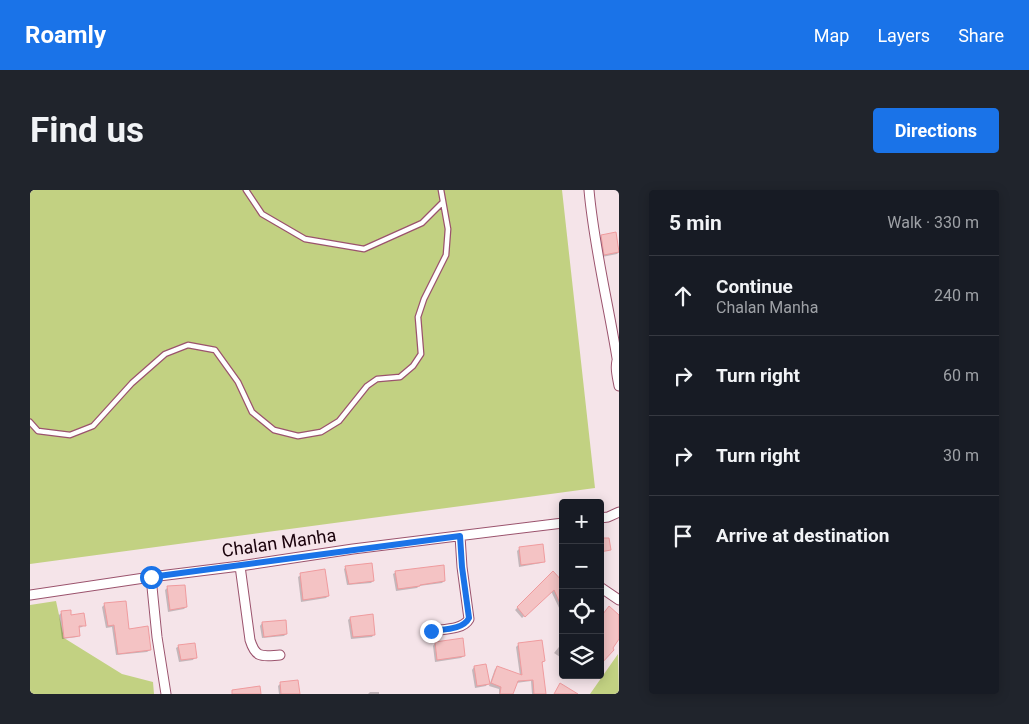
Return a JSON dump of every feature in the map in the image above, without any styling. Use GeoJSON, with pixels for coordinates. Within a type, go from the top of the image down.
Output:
{"type":"FeatureCollection","features":[{"type":"Feature","properties":{"kind":"street"},"geometry":{"type":"LineString","coordinates":[[589,190],[596,247],[618,357],[616,369],[619,386]]}},
{"type":"Feature","properties":{"kind":"street"},"geometry":{"type":"LineString","coordinates":[[604,518],[619,512]]}},
{"type":"Feature","properties":{"kind":"street","name":"Chalan Manha"},"geometry":{"type":"LineString","coordinates":[[30,595],[353,549],[559,524]]}},
{"type":"Feature","properties":{"kind":"street"},"geometry":{"type":"LineString","coordinates":[[431,631],[466,624],[469,618],[460,536]]}},
{"type":"Feature","properties":{"kind":"street"},"geometry":{"type":"LineString","coordinates":[[240,566],[252,647],[255,653],[260,655],[280,655]]}},
{"type":"Feature","properties":{"kind":"street"},"geometry":{"type":"LineString","coordinates":[[151,577],[157,636],[166,694]]}},
{"type":"Feature","properties":{"kind":"street"},"geometry":{"type":"LineString","coordinates":[[603,589],[619,600]]}},
{"type":"Feature","properties":{"kind":"lane"},"geometry":{"type":"LineString","coordinates":[[246,190],[262,214],[305,239],[364,249],[422,223],[443,202]]}},
{"type":"Feature","properties":{"kind":"lane"},"geometry":{"type":"LineString","coordinates":[[30,422],[38,431],[70,434],[93,426],[132,382],[165,354],[188,345],[215,350],[238,382],[252,412],[274,430],[298,436],[321,432],[339,421],[367,386],[377,380],[400,377],[413,366],[421,354],[418,317],[424,299],[446,254],[448,228],[441,190]]}},
{"type":"Feature","properties":{"kind":"green space"},"geometry":{"type":"Polygon","coordinates":[[[30,190],[562,190],[595,488],[30,564],[30,190]]]}},
{"type":"Feature","properties":{"kind":"green space"},"geometry":{"type":"Polygon","coordinates":[[[56,601],[64,638],[122,674],[153,682],[154,694],[30,694],[30,605],[56,601]]]}},
{"type":"Feature","properties":{"kind":"green space"},"geometry":{"type":"Polygon","coordinates":[[[618,654],[619,694],[590,694],[600,679],[604,679],[604,674],[618,654]]]}},
{"type":"Feature","properties":{"kind":"building"},"geometry":{"type":"Polygon","coordinates":[[[616,232],[619,252],[604,255],[601,235],[616,232]]]}},
{"type":"Feature","properties":{"kind":"building"},"geometry":{"type":"Polygon","coordinates":[[[604,538],[609,538],[611,550],[604,551],[604,538]]]}},
{"type":"Feature","properties":{"kind":"building"},"geometry":{"type":"Polygon","coordinates":[[[543,544],[545,562],[521,565],[519,547],[543,544]]]}},
{"type":"Feature","properties":{"kind":"building"},"geometry":{"type":"Polygon","coordinates":[[[372,563],[374,581],[349,584],[345,566],[372,563]]]}},
{"type":"Feature","properties":{"kind":"building"},"geometry":{"type":"Polygon","coordinates":[[[444,565],[445,581],[398,589],[395,571],[444,565]]]}},
{"type":"Feature","properties":{"kind":"building"},"geometry":{"type":"Polygon","coordinates":[[[325,569],[329,596],[303,600],[300,573],[325,569]]]}},
{"type":"Feature","properties":{"kind":"building"},"geometry":{"type":"Polygon","coordinates":[[[553,571],[559,578],[559,601],[554,590],[525,617],[517,607],[553,571]]]}},
{"type":"Feature","properties":{"kind":"building"},"geometry":{"type":"Polygon","coordinates":[[[185,585],[187,607],[170,610],[167,586],[185,585]]]}},
{"type":"Feature","properties":{"kind":"building"},"geometry":{"type":"Polygon","coordinates":[[[126,601],[129,629],[148,626],[151,650],[118,654],[114,625],[108,626],[104,603],[126,601]]]}},
{"type":"Feature","properties":{"kind":"building"},"geometry":{"type":"Polygon","coordinates":[[[609,606],[619,615],[619,639],[613,648],[614,650],[604,661],[604,634],[604,613],[609,606]]]}},
{"type":"Feature","properties":{"kind":"building"},"geometry":{"type":"Polygon","coordinates":[[[71,610],[71,615],[84,613],[86,626],[79,626],[80,636],[64,638],[61,611],[71,610]]]}},
{"type":"Feature","properties":{"kind":"building"},"geometry":{"type":"Polygon","coordinates":[[[373,614],[375,635],[353,637],[350,617],[373,614]]]}},
{"type":"Feature","properties":{"kind":"building"},"geometry":{"type":"Polygon","coordinates":[[[286,620],[287,634],[264,637],[262,622],[286,620]]]}},
{"type":"Feature","properties":{"kind":"building"},"geometry":{"type":"Polygon","coordinates":[[[463,638],[465,656],[437,660],[435,642],[463,638]]]}},
{"type":"Feature","properties":{"kind":"building"},"geometry":{"type":"Polygon","coordinates":[[[542,640],[545,661],[542,662],[546,694],[534,694],[533,680],[518,681],[513,694],[500,694],[501,687],[491,683],[497,666],[522,675],[518,643],[542,640]]]}},
{"type":"Feature","properties":{"kind":"building"},"geometry":{"type":"Polygon","coordinates":[[[195,643],[197,658],[181,660],[178,645],[195,643]]]}},
{"type":"Feature","properties":{"kind":"building"},"geometry":{"type":"Polygon","coordinates":[[[486,664],[490,684],[477,686],[474,666],[486,664]]]}},
{"type":"Feature","properties":{"kind":"building"},"geometry":{"type":"Polygon","coordinates":[[[298,680],[300,694],[281,694],[280,682],[298,680]]]}},
{"type":"Feature","properties":{"kind":"building"},"geometry":{"type":"Polygon","coordinates":[[[560,683],[578,694],[554,694],[560,683]]]}},
{"type":"Feature","properties":{"kind":"building"},"geometry":{"type":"Polygon","coordinates":[[[260,686],[261,694],[232,694],[232,690],[260,686]]]}},
{"type":"Feature","properties":{"kind":"route"},"geometry":{"type":"LineString","coordinates":[[151,577],[460,536],[469,618],[466,624],[431,631]]}}]}
